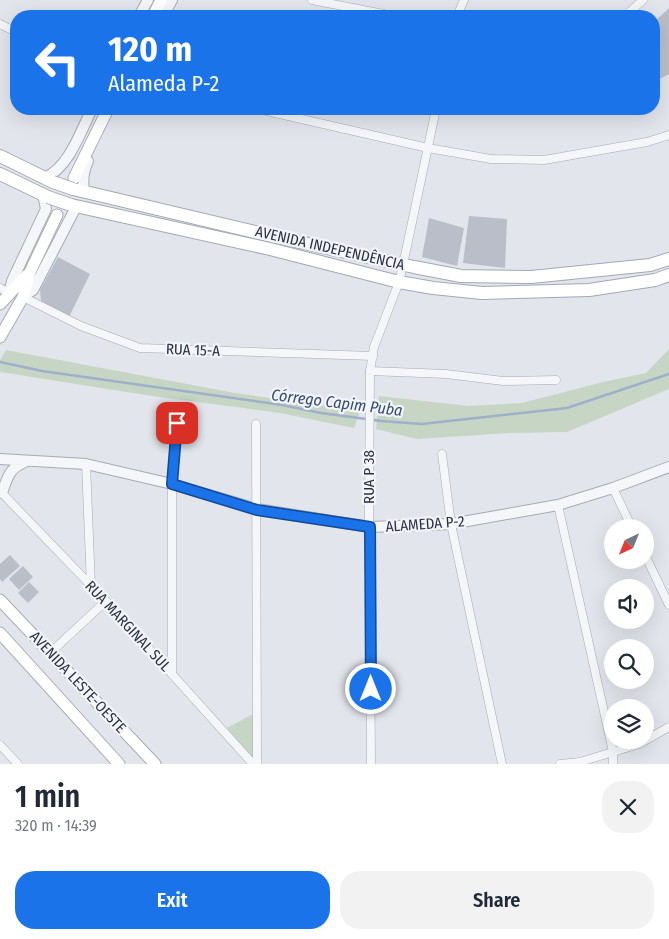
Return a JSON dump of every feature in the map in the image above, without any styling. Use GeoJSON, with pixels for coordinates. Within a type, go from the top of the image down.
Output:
{"type":"FeatureCollection","features":[{"type":"Feature","properties":{"kind":"main road"},"geometry":{"type":"LineString","coordinates":[[77,186],[106,115]]}},
{"type":"Feature","properties":{"kind":"main road","name":"AVENIDA INDEPENDÊNCIA"},"geometry":{"type":"LineString","coordinates":[[0,156],[49,180],[272,236],[461,276],[531,277],[650,265],[669,259]]}},
{"type":"Feature","properties":{"kind":"main road","name":"AVENIDA INDEPENDÊNCIA"},"geometry":{"type":"LineString","coordinates":[[0,174],[46,196],[73,206],[270,249],[399,282],[433,288],[482,293],[589,290],[655,280],[669,275]]}},
{"type":"Feature","properties":{"kind":"main road"},"geometry":{"type":"LineString","coordinates":[[0,337],[23,297],[30,272],[57,215]]}},
{"type":"Feature","properties":{"kind":"main road"},"geometry":{"type":"LineString","coordinates":[[270,249],[272,236]]}},
{"type":"Feature","properties":{"kind":"main road"},"geometry":{"type":"LineString","coordinates":[[650,265],[655,280]]}},
{"type":"Feature","properties":{"kind":"main road"},"geometry":{"type":"LineString","coordinates":[[0,304],[4,291],[30,272]]}},
{"type":"Feature","properties":{"kind":"main road","name":"AVENIDA LESTE-OESTE"},"geometry":{"type":"LineString","coordinates":[[0,600],[155,764]]}},
{"type":"Feature","properties":{"kind":"main road","name":"AVENIDA LESTE-OESTE"},"geometry":{"type":"LineString","coordinates":[[0,633],[119,764]]}},
{"type":"Feature","properties":{"kind":"street"},"geometry":{"type":"LineString","coordinates":[[312,0],[363,10]]}},
{"type":"Feature","properties":{"kind":"street"},"geometry":{"type":"LineString","coordinates":[[632,10],[643,0]]}},
{"type":"Feature","properties":{"kind":"street"},"geometry":{"type":"LineString","coordinates":[[49,180],[60,168],[89,115]]}},
{"type":"Feature","properties":{"kind":"street"},"geometry":{"type":"LineString","coordinates":[[77,186],[82,182],[83,173],[111,115]]}},
{"type":"Feature","properties":{"kind":"street"},"geometry":{"type":"LineString","coordinates":[[284,115],[428,148],[491,159],[544,160],[647,142],[669,135]]}},
{"type":"Feature","properties":{"kind":"street","name":"RUA P 38"},"geometry":{"type":"LineString","coordinates":[[372,764],[370,371],[374,347],[399,282],[435,115]]}},
{"type":"Feature","properties":{"kind":"street"},"geometry":{"type":"LineString","coordinates":[[4,291],[12,282],[46,209],[46,196]]}},
{"type":"Feature","properties":{"kind":"street"},"geometry":{"type":"LineString","coordinates":[[23,297],[33,290],[73,206]]}},
{"type":"Feature","properties":{"kind":"street","name":"RUA 15-A"},"geometry":{"type":"LineString","coordinates":[[23,297],[81,326],[140,348],[373,356]]}},
{"type":"Feature","properties":{"kind":"street"},"geometry":{"type":"LineString","coordinates":[[370,371],[446,374],[503,381],[556,380]]}},
{"type":"Feature","properties":{"kind":"street"},"geometry":{"type":"LineString","coordinates":[[172,674],[172,484],[177,423]]}},
{"type":"Feature","properties":{"kind":"street"},"geometry":{"type":"LineString","coordinates":[[256,424],[258,764]]}},
{"type":"Feature","properties":{"kind":"street"},"geometry":{"type":"LineString","coordinates":[[442,454],[451,524],[502,764]]}},
{"type":"Feature","properties":{"kind":"street","name":"ALAMEDA P-2"},"geometry":{"type":"LineString","coordinates":[[0,459],[86,464],[172,484],[257,510],[370,527],[451,524],[558,505],[613,488],[669,467]]}},
{"type":"Feature","properties":{"kind":"street"},"geometry":{"type":"LineString","coordinates":[[1,492],[10,472],[16,465],[29,460]]}},
{"type":"Feature","properties":{"kind":"street"},"geometry":{"type":"LineString","coordinates":[[86,464],[91,586]]}},
{"type":"Feature","properties":{"kind":"street"},"geometry":{"type":"LineString","coordinates":[[613,488],[628,519]]}},
{"type":"Feature","properties":{"kind":"street","name":"RUA MARGINAL SUL"},"geometry":{"type":"LineString","coordinates":[[1,492],[106,601],[253,764]]}},
{"type":"Feature","properties":{"kind":"street"},"geometry":{"type":"LineString","coordinates":[[558,505],[613,752],[613,764]]}},
{"type":"Feature","properties":{"kind":"street"},"geometry":{"type":"LineString","coordinates":[[652,569],[669,605]]}},
{"type":"Feature","properties":{"kind":"street"},"geometry":{"type":"LineString","coordinates":[[50,653],[106,601]]}},
{"type":"Feature","properties":{"kind":"street"},"geometry":{"type":"LineString","coordinates":[[560,764],[580,762],[639,744],[669,727]]}},
{"type":"Feature","properties":{"kind":"street"},"geometry":{"type":"LineString","coordinates":[[0,745],[14,762]]}},
{"type":"Feature","properties":{"kind":"green space"},"geometry":{"type":"Polygon","coordinates":[[[669,349],[669,389],[567,432],[509,433],[417,439],[376,429],[379,396],[468,406],[522,403],[646,373],[669,349]]]}},
{"type":"Feature","properties":{"kind":"green space"},"geometry":{"type":"Polygon","coordinates":[[[6,350],[235,393],[360,411],[354,428],[280,413],[152,396],[0,372],[0,360],[6,350]]]}},
{"type":"Feature","properties":{"kind":"green space"},"geometry":{"type":"Polygon","coordinates":[[[253,714],[255,760],[227,728],[253,714]]]}},
{"type":"Feature","properties":{"kind":"building"},"geometry":{"type":"Polygon","coordinates":[[[669,8],[669,74],[660,79],[660,16],[669,8]]]}},
{"type":"Feature","properties":{"kind":"building"},"geometry":{"type":"Polygon","coordinates":[[[469,216],[507,219],[505,268],[463,263],[469,216]]]}},
{"type":"Feature","properties":{"kind":"building"},"geometry":{"type":"Polygon","coordinates":[[[429,218],[464,228],[457,266],[422,257],[429,218]]]}},
{"type":"Feature","properties":{"kind":"building"},"geometry":{"type":"Polygon","coordinates":[[[58,257],[90,274],[69,317],[41,301],[40,290],[58,257]]]}},
{"type":"Feature","properties":{"kind":"building"},"geometry":{"type":"Polygon","coordinates":[[[10,555],[20,566],[2,582],[0,579],[0,564],[10,555]]]}},
{"type":"Feature","properties":{"kind":"building"},"geometry":{"type":"Polygon","coordinates":[[[23,566],[33,577],[19,590],[9,579],[23,566]]]}},
{"type":"Feature","properties":{"kind":"building"},"geometry":{"type":"Polygon","coordinates":[[[29,582],[39,592],[28,603],[18,593],[29,582]]]}},
{"type":"Feature","properties":{"kind":"waterway","name":"Córrego Capim Puba"},"geometry":{"type":"LineString","coordinates":[[0,362],[42,371],[282,405],[321,413],[422,424],[567,408],[669,374]]}},
{"type":"Feature","properties":{"kind":"route"},"geometry":{"type":"LineString","coordinates":[[177,423],[172,484],[257,510],[370,527],[371,689]]}}]}
